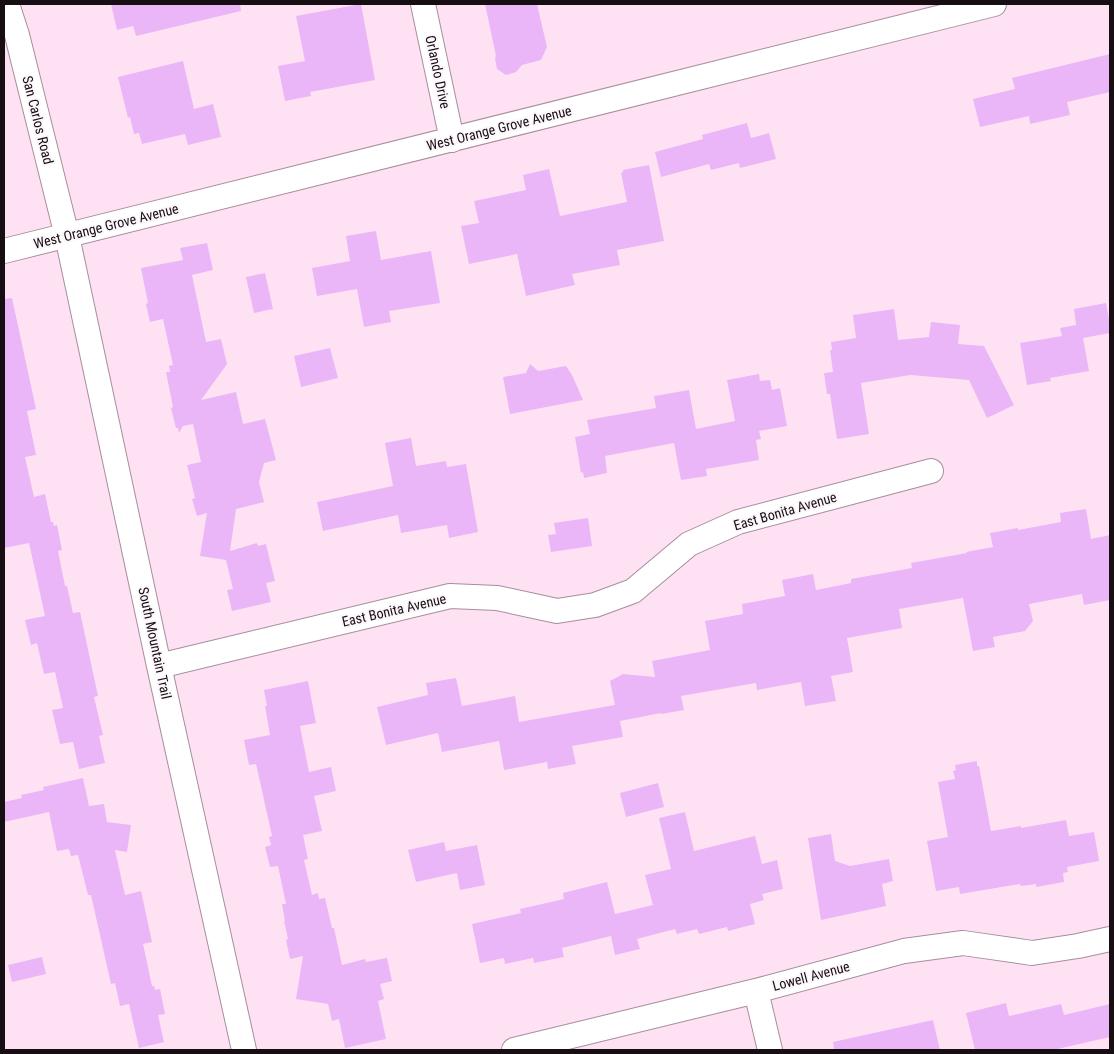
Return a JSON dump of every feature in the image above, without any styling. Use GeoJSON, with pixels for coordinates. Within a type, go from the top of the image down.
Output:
{"type":"FeatureCollection","features":[{"type":"Feature","properties":{"kind":"street","name":"San Carlos Road"},"geometry":{"type":"LineString","coordinates":[[7,4],[17,34],[67,236]]}},
{"type":"Feature","properties":{"kind":"street","name":"Orlando Drive"},"geometry":{"type":"LineString","coordinates":[[423,4],[452,140]]}},
{"type":"Feature","properties":{"kind":"street","name":"West Orange Grove Avenue"},"geometry":{"type":"LineString","coordinates":[[4,251],[994,4]]}},
{"type":"Feature","properties":{"kind":"street","name":"South Mountain Trail"},"geometry":{"type":"LineString","coordinates":[[67,236],[244,1050]]}},
{"type":"Feature","properties":{"kind":"street","name":"East Bonita Avenue"},"geometry":{"type":"LineString","coordinates":[[160,666],[450,596],[497,598],[557,611],[595,605],[633,591],[688,544],[738,522],[932,471]]}},
{"type":"Feature","properties":{"kind":"street","name":"Lowell Avenue"},"geometry":{"type":"LineString","coordinates":[[514,1050],[904,951],[962,944],[1032,952],[1078,946],[1110,939]]}},
{"type":"Feature","properties":{"kind":"street"},"geometry":{"type":"LineString","coordinates":[[756,990],[770,1050]]}},
{"type":"Feature","properties":{"kind":"building"},"geometry":{"type":"Polygon","coordinates":[[[111,4],[240,4],[241,11],[136,36],[133,26],[117,30],[111,4]]]}},
{"type":"Feature","properties":{"kind":"building"},"geometry":{"type":"Polygon","coordinates":[[[361,4],[375,80],[310,92],[311,96],[285,101],[278,66],[305,61],[296,16],[361,4]]]}},
{"type":"Feature","properties":{"kind":"building"},"geometry":{"type":"Polygon","coordinates":[[[485,4],[537,4],[547,47],[541,60],[522,65],[516,72],[506,75],[497,69],[485,4]]]}},
{"type":"Feature","properties":{"kind":"building"},"geometry":{"type":"Polygon","coordinates":[[[1110,54],[1110,92],[1067,102],[1070,115],[1030,124],[1029,116],[980,127],[973,99],[1015,89],[1012,78],[1110,54]]]}},
{"type":"Feature","properties":{"kind":"building"},"geometry":{"type":"Polygon","coordinates":[[[183,61],[194,109],[213,104],[221,137],[188,145],[185,134],[142,144],[139,133],[134,134],[130,117],[128,118],[118,77],[183,61]]]}},
{"type":"Feature","properties":{"kind":"building"},"geometry":{"type":"Polygon","coordinates":[[[747,123],[751,138],[769,133],[776,159],[740,168],[739,163],[711,170],[709,164],[661,177],[655,152],[703,139],[702,135],[747,123]]]}},
{"type":"Feature","properties":{"kind":"building"},"geometry":{"type":"Polygon","coordinates":[[[649,165],[664,241],[617,250],[620,265],[572,274],[575,285],[526,296],[517,254],[469,264],[461,226],[479,223],[474,201],[526,190],[523,175],[549,169],[560,216],[627,202],[621,173],[623,170],[649,165]]]}},
{"type":"Feature","properties":{"kind":"building"},"geometry":{"type":"Polygon","coordinates":[[[376,231],[381,260],[431,251],[440,303],[389,311],[391,322],[364,327],[357,289],[317,296],[312,268],[350,261],[346,236],[376,231]]]}},
{"type":"Feature","properties":{"kind":"building"},"geometry":{"type":"Polygon","coordinates":[[[207,243],[213,270],[192,275],[206,342],[221,339],[227,364],[201,400],[236,392],[243,424],[265,419],[276,460],[264,463],[259,482],[264,502],[236,509],[230,551],[257,543],[258,546],[266,544],[275,581],[266,583],[271,602],[232,611],[227,590],[233,589],[226,560],[200,556],[207,513],[197,516],[192,499],[195,498],[187,465],[201,462],[193,424],[183,426],[179,433],[178,428],[176,428],[166,372],[170,372],[169,366],[173,365],[163,319],[150,322],[141,268],[183,260],[180,248],[207,243]]]}},
{"type":"Feature","properties":{"kind":"building"},"geometry":{"type":"Polygon","coordinates":[[[265,273],[273,309],[254,313],[246,277],[265,273]]]}},
{"type":"Feature","properties":{"kind":"building"},"geometry":{"type":"Polygon","coordinates":[[[12,298],[36,409],[27,411],[36,455],[25,457],[34,497],[45,494],[51,522],[53,522],[54,526],[57,525],[62,550],[58,551],[65,586],[67,586],[73,613],[80,612],[98,696],[94,697],[103,735],[99,736],[105,763],[79,769],[73,742],[60,744],[52,710],[63,708],[55,672],[44,674],[37,643],[31,645],[25,620],[45,616],[29,543],[4,548],[4,299],[12,298]]]}},
{"type":"Feature","properties":{"kind":"building"},"geometry":{"type":"Polygon","coordinates":[[[1106,303],[1110,333],[1083,338],[1089,371],[1050,378],[1051,381],[1027,385],[1020,343],[1062,336],[1060,328],[1076,325],[1074,309],[1106,303]]]}},
{"type":"Feature","properties":{"kind":"building"},"geometry":{"type":"Polygon","coordinates":[[[894,309],[898,340],[929,337],[931,322],[960,325],[958,344],[984,346],[1014,405],[987,418],[969,380],[910,375],[861,383],[869,434],[837,439],[830,394],[827,394],[824,373],[833,372],[830,350],[832,350],[831,342],[856,338],[853,315],[894,309]]]}},
{"type":"Feature","properties":{"kind":"building"},"geometry":{"type":"Polygon","coordinates":[[[330,348],[338,378],[301,387],[294,356],[330,348]]]}},
{"type":"Feature","properties":{"kind":"building"},"geometry":{"type":"Polygon","coordinates":[[[530,364],[538,371],[566,366],[583,400],[510,414],[503,377],[526,373],[530,364]]]}},
{"type":"Feature","properties":{"kind":"building"},"geometry":{"type":"Polygon","coordinates":[[[759,374],[760,381],[770,380],[772,390],[780,388],[787,426],[759,431],[761,439],[756,440],[759,460],[706,469],[707,476],[681,480],[674,443],[605,456],[607,473],[584,478],[583,472],[581,473],[575,437],[590,434],[587,420],[656,408],[654,396],[689,390],[696,429],[735,421],[727,380],[759,374]]]}},
{"type":"Feature","properties":{"kind":"building"},"geometry":{"type":"Polygon","coordinates":[[[411,438],[416,466],[446,461],[447,467],[466,464],[478,532],[449,538],[447,525],[401,533],[398,515],[323,531],[317,502],[393,486],[385,443],[411,438]]]}},
{"type":"Feature","properties":{"kind":"building"},"geometry":{"type":"Polygon","coordinates":[[[1086,509],[1091,539],[1110,535],[1110,600],[1084,605],[1082,594],[1029,604],[1033,621],[1025,631],[993,637],[995,647],[973,651],[963,598],[899,609],[902,628],[847,638],[853,672],[831,676],[836,701],[805,706],[801,682],[757,690],[756,683],[681,696],[684,710],[620,721],[623,737],[572,746],[576,764],[548,769],[547,762],[504,770],[499,741],[442,752],[438,733],[386,745],[377,707],[428,695],[426,683],[456,678],[462,706],[515,696],[519,722],[615,705],[610,681],[623,674],[655,677],[652,661],[710,650],[705,621],[743,614],[742,604],[785,596],[782,580],[813,574],[816,590],[851,583],[851,579],[912,568],[911,563],[993,547],[990,533],[1061,522],[1060,513],[1086,509]]]}},
{"type":"Feature","properties":{"kind":"building"},"geometry":{"type":"Polygon","coordinates":[[[588,518],[592,546],[551,552],[548,535],[556,534],[554,523],[588,518]]]}},
{"type":"Feature","properties":{"kind":"building"},"geometry":{"type":"Polygon","coordinates":[[[308,681],[316,723],[300,726],[309,772],[331,767],[336,791],[314,796],[322,831],[303,835],[308,859],[304,860],[312,895],[318,893],[319,899],[325,898],[342,965],[365,959],[366,962],[387,958],[392,981],[380,984],[384,999],[378,1001],[386,1039],[345,1048],[339,1019],[332,1021],[328,1004],[296,999],[303,956],[290,959],[282,904],[286,904],[278,866],[270,867],[265,847],[271,845],[269,837],[272,836],[256,764],[249,765],[244,740],[270,735],[264,690],[308,681]]]}},
{"type":"Feature","properties":{"kind":"building"},"geometry":{"type":"Polygon","coordinates":[[[977,761],[991,831],[1066,820],[1069,836],[1094,832],[1099,861],[1067,867],[1068,872],[1063,873],[1064,882],[1036,887],[1036,884],[1021,886],[1020,884],[960,894],[959,887],[936,891],[927,841],[948,837],[938,782],[955,779],[953,771],[956,770],[955,765],[977,761]]]}},
{"type":"Feature","properties":{"kind":"building"},"geometry":{"type":"Polygon","coordinates":[[[83,778],[89,806],[104,804],[107,822],[131,825],[127,852],[115,850],[125,895],[141,891],[152,942],[143,944],[152,986],[154,986],[155,990],[160,989],[165,1014],[158,1015],[164,1042],[139,1048],[129,1004],[120,1006],[115,983],[111,984],[91,895],[88,895],[78,855],[71,856],[69,849],[57,851],[49,812],[4,822],[4,802],[22,798],[21,795],[44,790],[43,787],[83,778]]]}},
{"type":"Feature","properties":{"kind":"building"},"geometry":{"type":"Polygon","coordinates":[[[658,783],[664,807],[626,817],[620,793],[658,783]]]}},
{"type":"Feature","properties":{"kind":"building"},"geometry":{"type":"Polygon","coordinates":[[[685,812],[694,851],[755,836],[762,864],[777,860],[783,889],[762,894],[764,900],[750,904],[755,924],[728,931],[727,927],[699,934],[697,929],[677,934],[675,929],[637,939],[640,949],[615,955],[611,936],[562,948],[564,957],[534,963],[533,958],[505,964],[504,958],[480,963],[472,924],[521,913],[520,909],[564,899],[563,893],[607,882],[615,914],[653,905],[645,875],[671,869],[659,818],[685,812]]]}},
{"type":"Feature","properties":{"kind":"building"},"geometry":{"type":"Polygon","coordinates":[[[831,834],[835,861],[850,866],[889,859],[893,881],[882,884],[886,906],[821,920],[808,838],[831,834]]]}},
{"type":"Feature","properties":{"kind":"building"},"geometry":{"type":"Polygon","coordinates":[[[444,842],[446,851],[477,845],[485,885],[460,890],[457,873],[416,882],[408,850],[444,842]]]}},
{"type":"Feature","properties":{"kind":"building"},"geometry":{"type":"Polygon","coordinates":[[[42,957],[46,974],[12,982],[8,965],[42,957]]]}},
{"type":"Feature","properties":{"kind":"building"},"geometry":{"type":"Polygon","coordinates":[[[1006,1003],[1009,1016],[1061,1004],[1064,1015],[1110,1004],[1110,1037],[1053,1050],[975,1050],[966,1013],[1006,1003]]]}},
{"type":"Feature","properties":{"kind":"building"},"geometry":{"type":"Polygon","coordinates":[[[933,1020],[940,1050],[834,1050],[833,1042],[933,1020]]]}}]}
